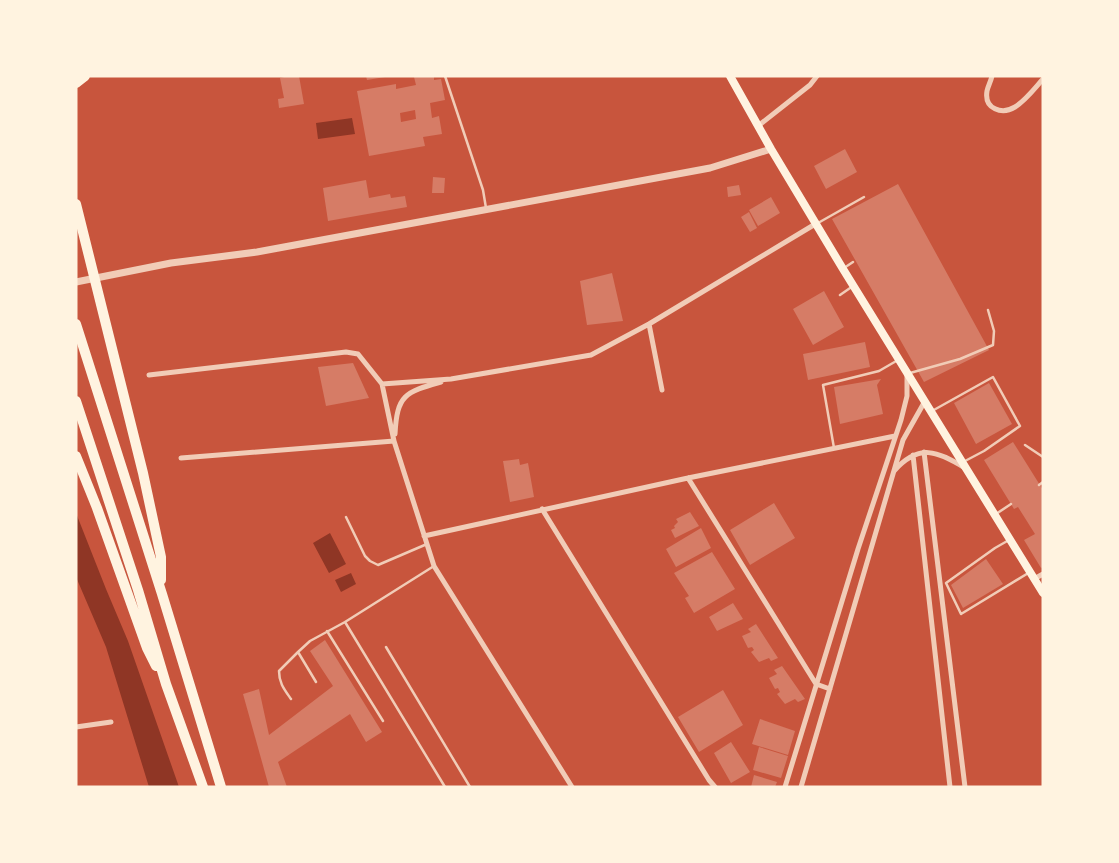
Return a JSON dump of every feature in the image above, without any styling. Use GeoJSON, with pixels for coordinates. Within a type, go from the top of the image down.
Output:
{"type":"FeatureCollection","features":[{"type":"Feature","properties":{"kind":"highway"},"geometry":{"type":"LineString","coordinates":[[76,83],[85,76]]}},
{"type":"Feature","properties":{"kind":"highway"},"geometry":{"type":"LineString","coordinates":[[76,198],[156,530],[161,557],[162,594]]}},
{"type":"Feature","properties":{"kind":"highway"},"geometry":{"type":"LineString","coordinates":[[76,324],[221,787]]}},
{"type":"Feature","properties":{"kind":"highway"},"geometry":{"type":"LineString","coordinates":[[76,401],[135,581],[166,684],[203,787]]}},
{"type":"Feature","properties":{"kind":"highway"},"geometry":{"type":"LineString","coordinates":[[76,456],[97,508],[147,648],[166,684]]}},
{"type":"Feature","properties":{"kind":"main road"},"geometry":{"type":"LineString","coordinates":[[730,76],[771,149],[843,269],[1043,593]]}},
{"type":"Feature","properties":{"kind":"street"},"geometry":{"type":"LineString","coordinates":[[810,85],[813,76]]}},
{"type":"Feature","properties":{"kind":"street"},"geometry":{"type":"LineString","coordinates":[[758,126],[810,85],[817,76]]}},
{"type":"Feature","properties":{"kind":"street"},"geometry":{"type":"LineString","coordinates":[[992,76],[987,97],[990,105],[996,110],[1005,111],[1022,102],[1043,79]]}},
{"type":"Feature","properties":{"kind":"street"},"geometry":{"type":"LineString","coordinates":[[76,282],[171,263],[257,252],[710,168],[771,149]]}},
{"type":"Feature","properties":{"kind":"street"},"geometry":{"type":"LineString","coordinates":[[382,384],[451,379],[591,355],[649,324],[816,223]]}},
{"type":"Feature","properties":{"kind":"street"},"geometry":{"type":"LineString","coordinates":[[649,324],[662,390]]}},
{"type":"Feature","properties":{"kind":"street"},"geometry":{"type":"LineString","coordinates":[[149,376],[346,352],[358,354],[382,384],[394,440],[434,566],[572,787]]}},
{"type":"Feature","properties":{"kind":"street"},"geometry":{"type":"LineString","coordinates":[[785,787],[907,396],[908,373]]}},
{"type":"Feature","properties":{"kind":"street"},"geometry":{"type":"LineString","coordinates":[[394,440],[398,408],[409,393],[451,379]]}},
{"type":"Feature","properties":{"kind":"street"},"geometry":{"type":"LineString","coordinates":[[801,787],[892,474],[903,440],[925,401]]}},
{"type":"Feature","properties":{"kind":"street"},"geometry":{"type":"LineString","coordinates":[[424,536],[688,478],[895,436]]}},
{"type":"Feature","properties":{"kind":"street"},"geometry":{"type":"LineString","coordinates":[[181,458],[394,440]]}},
{"type":"Feature","properties":{"kind":"street"},"geometry":{"type":"LineString","coordinates":[[892,474],[913,455],[924,452],[943,455],[963,466]]}},
{"type":"Feature","properties":{"kind":"street"},"geometry":{"type":"LineString","coordinates":[[924,452],[965,787]]}},
{"type":"Feature","properties":{"kind":"street"},"geometry":{"type":"LineString","coordinates":[[913,455],[950,787]]}},
{"type":"Feature","properties":{"kind":"street"},"geometry":{"type":"LineString","coordinates":[[688,478],[816,684],[830,689]]}},
{"type":"Feature","properties":{"kind":"street"},"geometry":{"type":"LineString","coordinates":[[542,510],[715,787]]}},
{"type":"Feature","properties":{"kind":"street"},"geometry":{"type":"LineString","coordinates":[[1032,575],[1043,574]]}},
{"type":"Feature","properties":{"kind":"street"},"geometry":{"type":"LineString","coordinates":[[78,727],[111,722]]}},
{"type":"Feature","properties":{"kind":"lane"},"geometry":{"type":"LineString","coordinates":[[445,76],[483,190],[486,209]]}},
{"type":"Feature","properties":{"kind":"lane"},"geometry":{"type":"LineString","coordinates":[[816,223],[864,197]]}},
{"type":"Feature","properties":{"kind":"lane"},"geometry":{"type":"LineString","coordinates":[[843,269],[853,262]]}},
{"type":"Feature","properties":{"kind":"lane"},"geometry":{"type":"LineString","coordinates":[[840,295],[854,286]]}},
{"type":"Feature","properties":{"kind":"lane"},"geometry":{"type":"LineString","coordinates":[[908,373],[960,359],[993,345],[994,331],[988,310]]}},
{"type":"Feature","properties":{"kind":"lane"},"geometry":{"type":"LineString","coordinates":[[834,448],[823,385],[880,371],[899,360]]}},
{"type":"Feature","properties":{"kind":"lane"},"geometry":{"type":"LineString","coordinates":[[932,412],[993,377],[1020,426],[963,466]]}},
{"type":"Feature","properties":{"kind":"lane"},"geometry":{"type":"LineString","coordinates":[[1026,445],[1043,458]]}},
{"type":"Feature","properties":{"kind":"lane"},"geometry":{"type":"LineString","coordinates":[[1039,485],[1043,482]]}},
{"type":"Feature","properties":{"kind":"lane"},"geometry":{"type":"LineString","coordinates":[[995,515],[1011,504]]}},
{"type":"Feature","properties":{"kind":"lane"},"geometry":{"type":"LineString","coordinates":[[346,517],[365,556],[370,561],[378,564],[427,544]]}},
{"type":"Feature","properties":{"kind":"lane"},"geometry":{"type":"LineString","coordinates":[[1011,539],[995,548],[946,583],[961,614],[1032,575]]}},
{"type":"Feature","properties":{"kind":"lane"},"geometry":{"type":"LineString","coordinates":[[291,699],[282,687],[279,671],[298,652],[310,641],[345,622],[434,566]]}},
{"type":"Feature","properties":{"kind":"lane"},"geometry":{"type":"LineString","coordinates":[[345,622],[445,787]]}},
{"type":"Feature","properties":{"kind":"lane"},"geometry":{"type":"LineString","coordinates":[[328,631],[383,720]]}},
{"type":"Feature","properties":{"kind":"lane"},"geometry":{"type":"LineString","coordinates":[[386,648],[470,787]]}},
{"type":"Feature","properties":{"kind":"lane"},"geometry":{"type":"LineString","coordinates":[[298,652],[316,682]]}},
{"type":"Feature","properties":{"kind":"shaded area"},"geometry":{"type":"Polygon","coordinates":[[[352,118],[355,134],[318,139],[316,123],[352,118]]]}},
{"type":"Feature","properties":{"kind":"shaded area"},"geometry":{"type":"Polygon","coordinates":[[[76,513],[128,641],[179,787],[149,787],[106,647],[76,577],[76,513]]]}},
{"type":"Feature","properties":{"kind":"shaded area"},"geometry":{"type":"Polygon","coordinates":[[[330,533],[346,564],[329,573],[313,543],[330,533]]]}},
{"type":"Feature","properties":{"kind":"shaded area"},"geometry":{"type":"Polygon","coordinates":[[[351,573],[356,584],[341,592],[335,580],[351,573]]]}},
{"type":"Feature","properties":{"kind":"building"},"geometry":{"type":"Polygon","coordinates":[[[299,76],[304,104],[279,108],[278,99],[284,98],[280,78],[299,76]]]}},
{"type":"Feature","properties":{"kind":"building"},"geometry":{"type":"Polygon","coordinates":[[[366,76],[385,76],[385,77],[367,80],[366,76]]]}},
{"type":"Feature","properties":{"kind":"building"},"geometry":{"type":"Polygon","coordinates":[[[434,76],[434,80],[441,79],[445,100],[430,103],[432,118],[439,116],[442,134],[423,137],[425,146],[369,156],[357,91],[396,84],[396,89],[416,85],[414,77],[434,76]],[[415,110],[400,113],[401,122],[416,119],[415,110]]]}},
{"type":"Feature","properties":{"kind":"building"},"geometry":{"type":"Polygon","coordinates":[[[845,149],[857,172],[826,189],[814,166],[845,149]]]}},
{"type":"Feature","properties":{"kind":"building"},"geometry":{"type":"Polygon","coordinates":[[[433,177],[445,178],[444,193],[432,193],[433,177]]]}},
{"type":"Feature","properties":{"kind":"building"},"geometry":{"type":"Polygon","coordinates":[[[366,180],[369,198],[390,194],[391,198],[405,196],[407,207],[328,221],[323,188],[366,180]]]}},
{"type":"Feature","properties":{"kind":"building"},"geometry":{"type":"Polygon","coordinates":[[[898,184],[989,350],[924,382],[832,219],[898,184]]]}},
{"type":"Feature","properties":{"kind":"building"},"geometry":{"type":"Polygon","coordinates":[[[739,185],[741,195],[728,197],[727,187],[739,185]]]}},
{"type":"Feature","properties":{"kind":"building"},"geometry":{"type":"Polygon","coordinates":[[[771,197],[780,213],[758,226],[749,210],[771,197]]]}},
{"type":"Feature","properties":{"kind":"building"},"geometry":{"type":"Polygon","coordinates":[[[749,212],[757,228],[750,232],[741,217],[749,212]]]}},
{"type":"Feature","properties":{"kind":"building"},"geometry":{"type":"Polygon","coordinates":[[[612,273],[623,321],[587,325],[580,281],[612,273]]]}},
{"type":"Feature","properties":{"kind":"building"},"geometry":{"type":"Polygon","coordinates":[[[824,291],[844,327],[813,345],[793,309],[824,291]]]}},
{"type":"Feature","properties":{"kind":"building"},"geometry":{"type":"Polygon","coordinates":[[[865,342],[870,367],[808,380],[803,354],[865,342]]]}},
{"type":"Feature","properties":{"kind":"building"},"geometry":{"type":"Polygon","coordinates":[[[353,363],[369,398],[326,406],[318,367],[353,363]]]}},
{"type":"Feature","properties":{"kind":"building"},"geometry":{"type":"Polygon","coordinates":[[[881,379],[877,385],[883,414],[840,424],[834,387],[881,379]]]}},
{"type":"Feature","properties":{"kind":"building"},"geometry":{"type":"Polygon","coordinates":[[[989,383],[1012,424],[976,444],[954,403],[989,383]]]}},
{"type":"Feature","properties":{"kind":"building"},"geometry":{"type":"Polygon","coordinates":[[[1013,442],[1043,490],[1043,567],[1041,568],[1024,540],[1035,534],[1018,507],[1014,509],[984,460],[1013,442]]]}},
{"type":"Feature","properties":{"kind":"building"},"geometry":{"type":"Polygon","coordinates":[[[519,459],[520,465],[528,463],[534,497],[510,502],[503,461],[519,459]]]}},
{"type":"Feature","properties":{"kind":"building"},"geometry":{"type":"Polygon","coordinates":[[[774,503],[795,538],[750,565],[730,530],[774,503]]]}},
{"type":"Feature","properties":{"kind":"building"},"geometry":{"type":"Polygon","coordinates":[[[690,512],[699,526],[675,538],[671,530],[675,528],[674,526],[678,522],[676,519],[690,512]]]}},
{"type":"Feature","properties":{"kind":"building"},"geometry":{"type":"Polygon","coordinates":[[[701,528],[711,548],[676,567],[666,549],[701,528]]]}},
{"type":"Feature","properties":{"kind":"building"},"geometry":{"type":"Polygon","coordinates":[[[712,552],[735,589],[694,613],[685,598],[689,596],[674,573],[712,552]]]}},
{"type":"Feature","properties":{"kind":"building"},"geometry":{"type":"Polygon","coordinates":[[[986,559],[1003,584],[963,608],[951,585],[986,559]]]}},
{"type":"Feature","properties":{"kind":"building"},"geometry":{"type":"Polygon","coordinates":[[[733,603],[743,619],[717,631],[709,617],[733,603]]]}},
{"type":"Feature","properties":{"kind":"building"},"geometry":{"type":"Polygon","coordinates":[[[756,624],[778,658],[771,661],[769,658],[759,662],[751,652],[754,650],[752,647],[748,648],[742,636],[751,632],[748,629],[756,624]]]}},
{"type":"Feature","properties":{"kind":"building"},"geometry":{"type":"Polygon","coordinates":[[[325,640],[382,732],[366,742],[350,714],[278,762],[287,787],[269,787],[243,694],[259,689],[269,735],[333,686],[310,651],[325,640]]]}},
{"type":"Feature","properties":{"kind":"building"},"geometry":{"type":"Polygon","coordinates":[[[782,666],[805,699],[798,702],[795,699],[785,704],[777,694],[780,692],[778,688],[775,689],[769,678],[777,674],[774,670],[782,666]]]}},
{"type":"Feature","properties":{"kind":"building"},"geometry":{"type":"Polygon","coordinates":[[[723,690],[743,725],[699,752],[678,717],[723,690]]]}},
{"type":"Feature","properties":{"kind":"building"},"geometry":{"type":"Polygon","coordinates":[[[760,719],[795,731],[788,755],[752,744],[760,719]]]}},
{"type":"Feature","properties":{"kind":"building"},"geometry":{"type":"Polygon","coordinates":[[[731,742],[750,772],[731,783],[714,753],[731,742]]]}},
{"type":"Feature","properties":{"kind":"building"},"geometry":{"type":"Polygon","coordinates":[[[759,747],[788,756],[781,778],[753,770],[759,747]]]}},
{"type":"Feature","properties":{"kind":"building"},"geometry":{"type":"Polygon","coordinates":[[[754,775],[777,782],[775,787],[751,787],[754,775]]]}}]}
